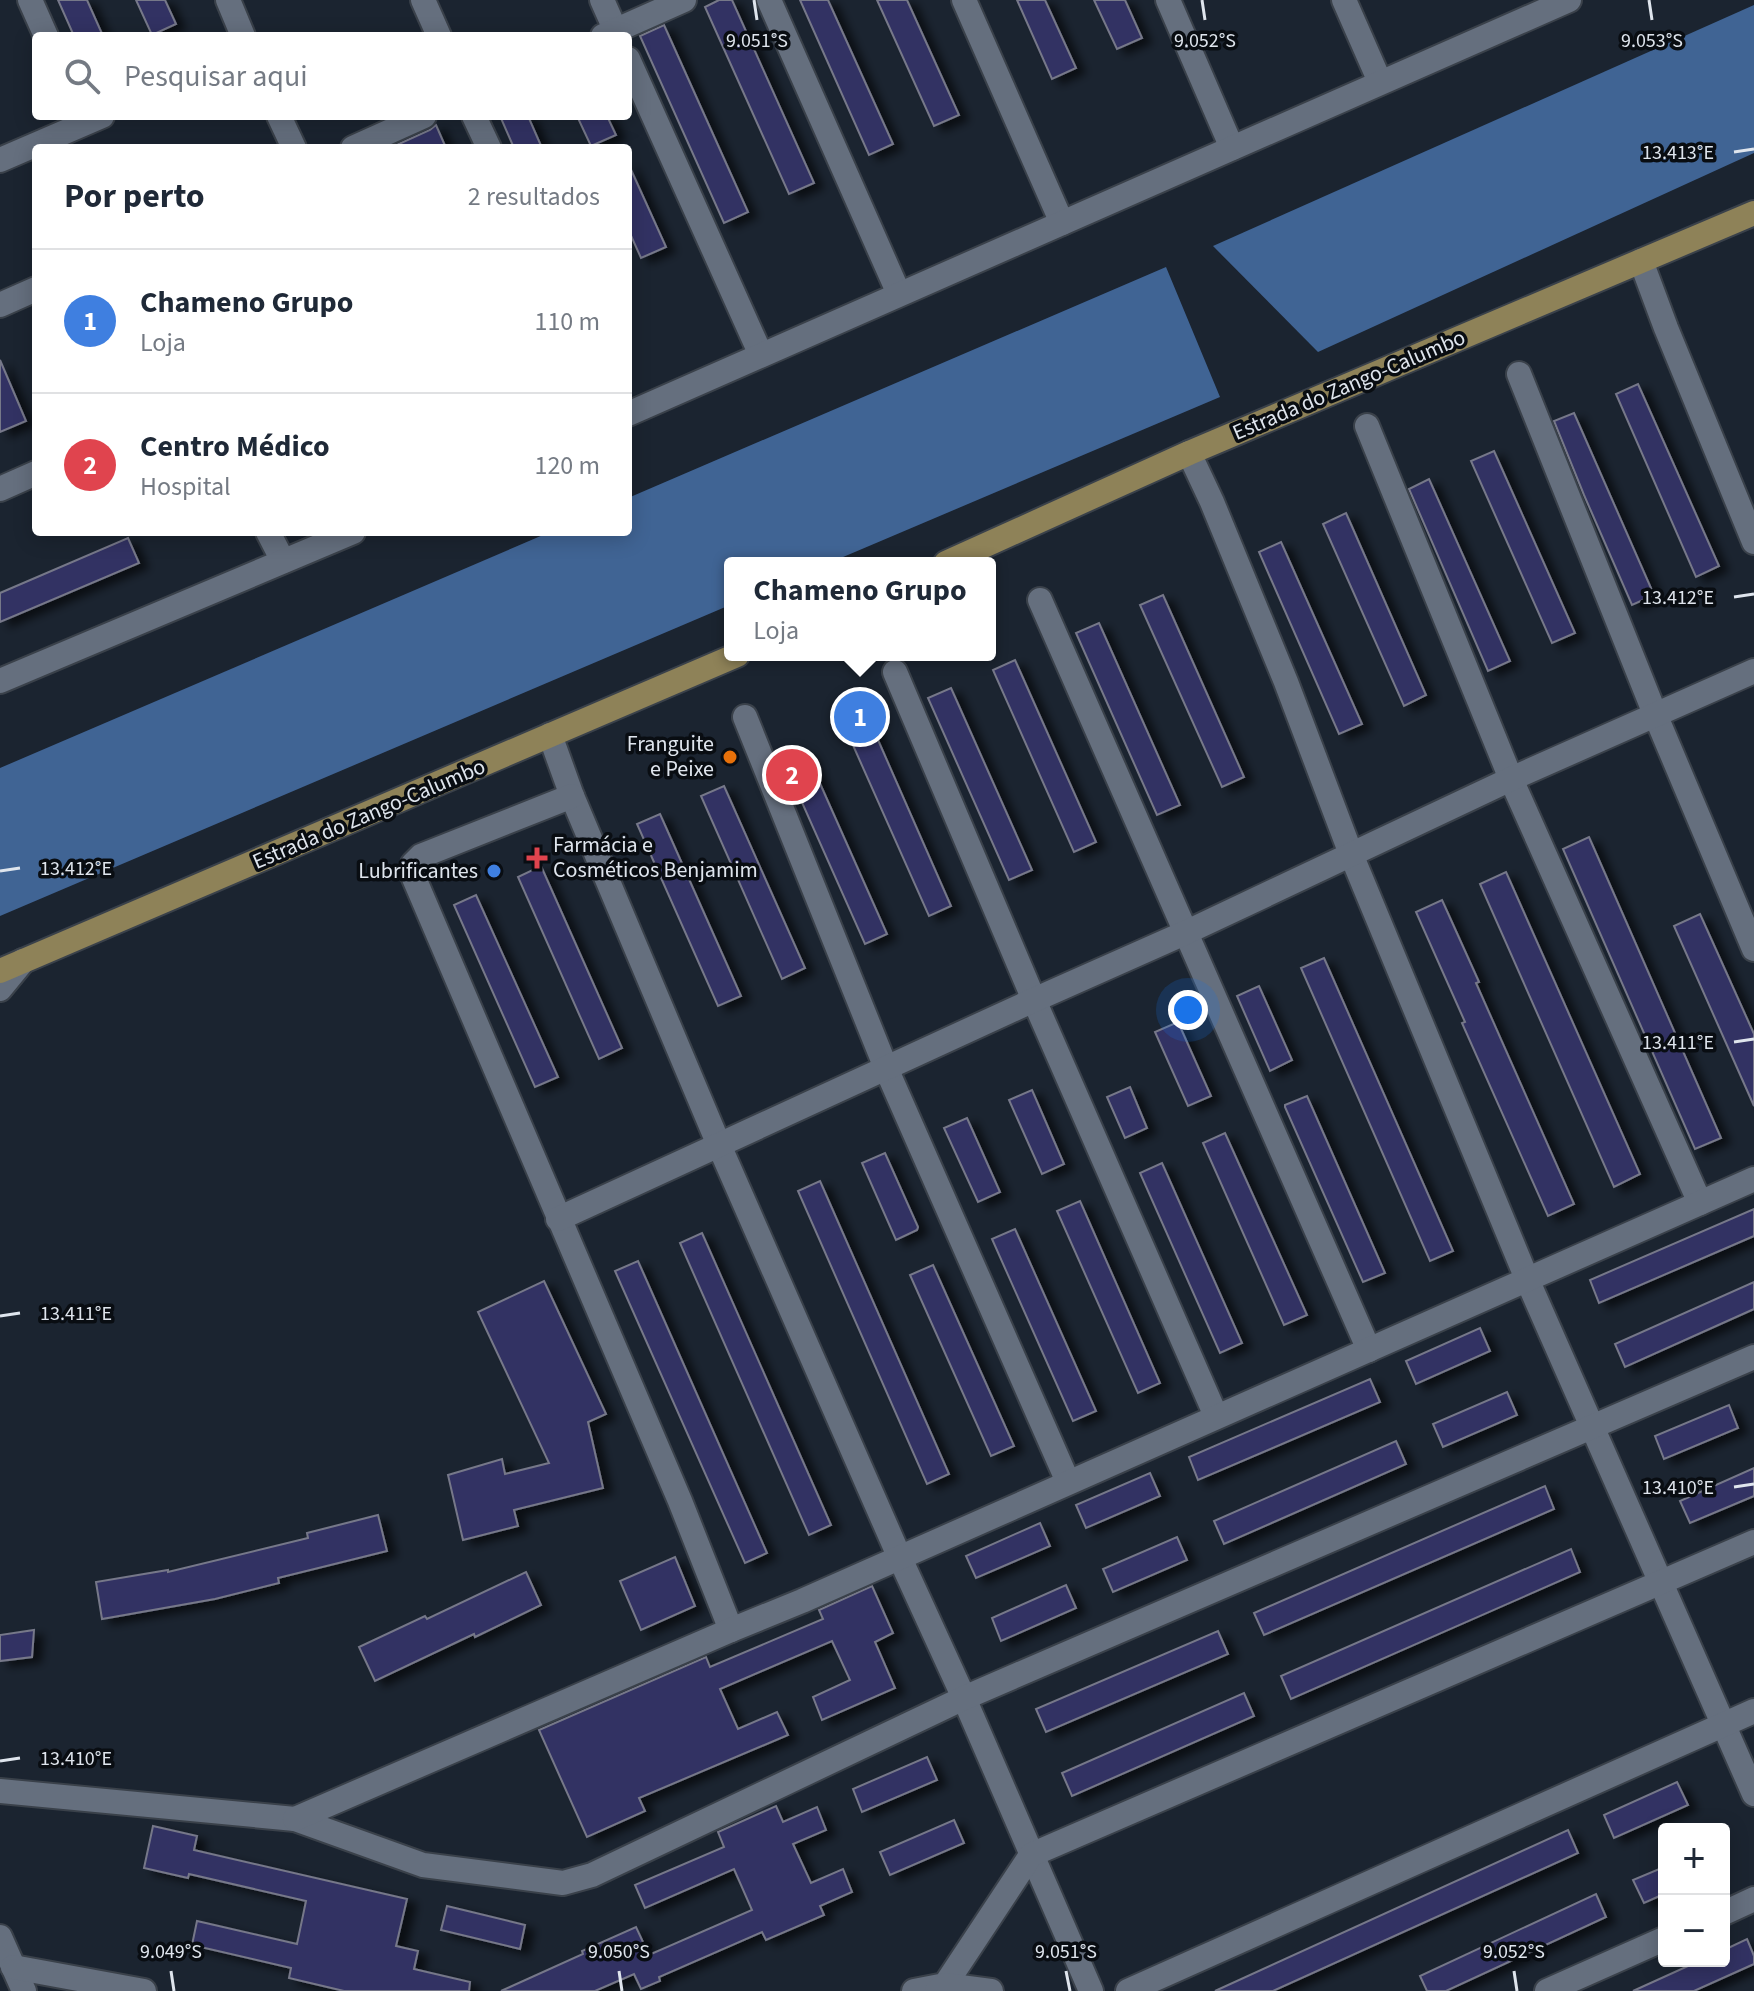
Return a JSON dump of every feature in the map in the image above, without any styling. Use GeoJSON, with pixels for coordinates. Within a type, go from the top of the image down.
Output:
{"type":"FeatureCollection","features":[{"type":"Feature","properties":{"kind":"main road","name":"Estrada do Zango-Calumbo"},"geometry":{"type":"LineString","coordinates":[[959,557],[1189,453],[1754,213]]}},
{"type":"Feature","properties":{"kind":"main road","name":"Estrada do Zango-Calumbo"},"geometry":{"type":"LineString","coordinates":[[0,971],[724,661]]}},
{"type":"Feature","properties":{"kind":"street"},"geometry":{"type":"LineString","coordinates":[[30,0],[44,32]]}},
{"type":"Feature","properties":{"kind":"street"},"geometry":{"type":"LineString","coordinates":[[228,0],[241,32]]}},
{"type":"Feature","properties":{"kind":"street"},"geometry":{"type":"LineString","coordinates":[[423,0],[437,32]]}},
{"type":"Feature","properties":{"kind":"street"},"geometry":{"type":"LineString","coordinates":[[602,0],[611,32]]}},
{"type":"Feature","properties":{"kind":"street"},"geometry":{"type":"LineString","coordinates":[[616,32],[684,0]]}},
{"type":"Feature","properties":{"kind":"street"},"geometry":{"type":"LineString","coordinates":[[769,0],[899,294]]}},
{"type":"Feature","properties":{"kind":"street"},"geometry":{"type":"LineString","coordinates":[[964,0],[1062,223]]}},
{"type":"Feature","properties":{"kind":"street"},"geometry":{"type":"LineString","coordinates":[[1168,0],[1232,148]]}},
{"type":"Feature","properties":{"kind":"street"},"geometry":{"type":"LineString","coordinates":[[1344,0],[1380,82]]}},
{"type":"Feature","properties":{"kind":"street"},"geometry":{"type":"LineString","coordinates":[[632,412],[1380,82],[1523,9],[1569,0]]}},
{"type":"Feature","properties":{"kind":"street"},"geometry":{"type":"LineString","coordinates":[[632,68],[761,355]]}},
{"type":"Feature","properties":{"kind":"street"},"geometry":{"type":"LineString","coordinates":[[281,120],[292,144]]}},
{"type":"Feature","properties":{"kind":"street"},"geometry":{"type":"LineString","coordinates":[[362,144],[415,120]]}},
{"type":"Feature","properties":{"kind":"street"},"geometry":{"type":"LineString","coordinates":[[476,120],[487,144]]}},
{"type":"Feature","properties":{"kind":"street"},"geometry":{"type":"LineString","coordinates":[[42,144],[89,126]]}},
{"type":"Feature","properties":{"kind":"street"},"geometry":{"type":"LineString","coordinates":[[0,160],[32,148]]}},
{"type":"Feature","properties":{"kind":"street"},"geometry":{"type":"LineString","coordinates":[[1641,261],[1754,542]]}},
{"type":"Feature","properties":{"kind":"street"},"geometry":{"type":"LineString","coordinates":[[0,305],[32,291]]}},
{"type":"Feature","properties":{"kind":"street"},"geometry":{"type":"LineString","coordinates":[[1519,374],[1655,714],[1754,949]]}},
{"type":"Feature","properties":{"kind":"street"},"geometry":{"type":"LineString","coordinates":[[1367,426],[1511,779],[1700,1203]]}},
{"type":"Feature","properties":{"kind":"street"},"geometry":{"type":"LineString","coordinates":[[1189,453],[1286,682],[1351,854],[1527,1279],[1754,1794]]}},
{"type":"Feature","properties":{"kind":"street"},"geometry":{"type":"LineString","coordinates":[[0,489],[32,475]]}},
{"type":"Feature","properties":{"kind":"street"},"geometry":{"type":"LineString","coordinates":[[270,536],[283,561]]}},
{"type":"Feature","properties":{"kind":"street"},"geometry":{"type":"LineString","coordinates":[[0,681],[343,536]]}},
{"type":"Feature","properties":{"kind":"street"},"geometry":{"type":"LineString","coordinates":[[1040,600],[1369,1350]]}},
{"type":"Feature","properties":{"kind":"street"},"geometry":{"type":"LineString","coordinates":[[558,1219],[1187,932],[1511,779],[1754,671]]}},
{"type":"Feature","properties":{"kind":"street"},"geometry":{"type":"LineString","coordinates":[[895,672],[1216,1416]]}},
{"type":"Feature","properties":{"kind":"street"},"geometry":{"type":"LineString","coordinates":[[745,717],[886,1068],[1068,1482]]}},
{"type":"Feature","properties":{"kind":"street"},"geometry":{"type":"LineString","coordinates":[[550,735],[572,796],[719,1145],[1091,1991]]}},
{"type":"Feature","properties":{"kind":"street"},"geometry":{"type":"LineString","coordinates":[[572,796],[421,856],[411,871],[680,1501],[731,1630]]}},
{"type":"Feature","properties":{"kind":"street"},"geometry":{"type":"LineString","coordinates":[[0,989],[23,961]]}},
{"type":"Feature","properties":{"kind":"street"},"geometry":{"type":"LineString","coordinates":[[295,1819],[802,1601],[1754,1179]]}},
{"type":"Feature","properties":{"kind":"street"},"geometry":{"type":"LineString","coordinates":[[0,1791],[295,1819],[423,1865],[563,1883],[592,1875],[964,1698],[1754,1357]]}},
{"type":"Feature","properties":{"kind":"street"},"geometry":{"type":"LineString","coordinates":[[941,1988],[1031,1855],[1754,1542]]}},
{"type":"Feature","properties":{"kind":"street"},"geometry":{"type":"LineString","coordinates":[[1128,1991],[1754,1711]]}},
{"type":"Feature","properties":{"kind":"street"},"geometry":{"type":"LineString","coordinates":[[1730,1910],[1754,1899]]}},
{"type":"Feature","properties":{"kind":"street"},"geometry":{"type":"LineString","coordinates":[[0,1937],[24,1991]]}},
{"type":"Feature","properties":{"kind":"street"},"geometry":{"type":"LineString","coordinates":[[1547,1991],[1658,1942]]}},
{"type":"Feature","properties":{"kind":"street"},"geometry":{"type":"LineString","coordinates":[[13,1967],[144,1991]]}},
{"type":"Feature","properties":{"kind":"street"},"geometry":{"type":"LineString","coordinates":[[914,1991],[941,1988],[991,1991]]}},
{"type":"Feature","properties":{"kind":"water"},"geometry":{"type":"Polygon","coordinates":[[[1754,5],[1754,153],[1318,352],[1213,246],[1754,5]]]}},
{"type":"Feature","properties":{"kind":"water"},"geometry":{"type":"Polygon","coordinates":[[[1166,267],[1220,397],[843,557],[724,557],[724,608],[0,916],[0,768],[541,536],[632,536],[632,496],[1166,267]]]}},
{"type":"Feature","properties":{"kind":"building"},"geometry":{"type":"Polygon","coordinates":[[[58,0],[87,0],[101,32],[72,32],[58,0]]]}},
{"type":"Feature","properties":{"kind":"building"},"geometry":{"type":"Polygon","coordinates":[[[136,0],[165,0],[176,24],[151,32],[136,0]]]}},
{"type":"Feature","properties":{"kind":"building"},"geometry":{"type":"Polygon","coordinates":[[[719,0],[732,0],[814,183],[789,194],[705,7],[719,0]]]}},
{"type":"Feature","properties":{"kind":"building"},"geometry":{"type":"Polygon","coordinates":[[[800,0],[828,0],[893,144],[869,155],[800,0]]]}},
{"type":"Feature","properties":{"kind":"building"},"geometry":{"type":"Polygon","coordinates":[[[877,0],[907,0],[959,115],[934,126],[877,0]]]}},
{"type":"Feature","properties":{"kind":"building"},"geometry":{"type":"Polygon","coordinates":[[[1017,0],[1045,0],[1076,68],[1052,79],[1017,0]]]}},
{"type":"Feature","properties":{"kind":"building"},"geometry":{"type":"Polygon","coordinates":[[[1094,0],[1125,0],[1142,38],[1117,49],[1094,0]]]}},
{"type":"Feature","properties":{"kind":"building"},"geometry":{"type":"Polygon","coordinates":[[[664,25],[748,212],[724,223],[640,36],[664,25]]]}},
{"type":"Feature","properties":{"kind":"building"},"geometry":{"type":"Polygon","coordinates":[[[502,120],[530,120],[540,144],[512,144],[502,120]]]}},
{"type":"Feature","properties":{"kind":"building"},"geometry":{"type":"Polygon","coordinates":[[[579,120],[609,120],[616,135],[590,144],[579,120]]]}},
{"type":"Feature","properties":{"kind":"building"},"geometry":{"type":"Polygon","coordinates":[[[436,125],[444,144],[399,144],[436,125]]]}},
{"type":"Feature","properties":{"kind":"building"},"geometry":{"type":"Polygon","coordinates":[[[632,172],[666,247],[641,258],[632,238],[632,172]]]}},
{"type":"Feature","properties":{"kind":"building"},"geometry":{"type":"Polygon","coordinates":[[[0,360],[26,421],[0,432],[0,360]]]}},
{"type":"Feature","properties":{"kind":"building"},"geometry":{"type":"Polygon","coordinates":[[[1638,384],[1719,566],[1696,577],[1616,394],[1638,384]]]}},
{"type":"Feature","properties":{"kind":"building"},"geometry":{"type":"Polygon","coordinates":[[[1574,413],[1654,595],[1632,605],[1554,421],[1574,413]]]}},
{"type":"Feature","properties":{"kind":"building"},"geometry":{"type":"Polygon","coordinates":[[[1494,451],[1575,633],[1552,643],[1471,461],[1494,451]]]}},
{"type":"Feature","properties":{"kind":"building"},"geometry":{"type":"Polygon","coordinates":[[[1429,479],[1510,661],[1488,671],[1409,489],[1429,479]]]}},
{"type":"Feature","properties":{"kind":"building"},"geometry":{"type":"Polygon","coordinates":[[[1346,513],[1426,695],[1404,706],[1323,524],[1346,513]]]}},
{"type":"Feature","properties":{"kind":"building"},"geometry":{"type":"Polygon","coordinates":[[[128,538],[139,563],[0,622],[0,593],[128,538]]]}},
{"type":"Feature","properties":{"kind":"building"},"geometry":{"type":"Polygon","coordinates":[[[1281,542],[1362,724],[1339,734],[1259,552],[1281,542]]]}},
{"type":"Feature","properties":{"kind":"building"},"geometry":{"type":"Polygon","coordinates":[[[1163,595],[1244,777],[1222,787],[1140,605],[1163,595]]]}},
{"type":"Feature","properties":{"kind":"building"},"geometry":{"type":"Polygon","coordinates":[[[1099,623],[1180,805],[1157,815],[1076,633],[1099,623]]]}},
{"type":"Feature","properties":{"kind":"building"},"geometry":{"type":"Polygon","coordinates":[[[1015,660],[1096,842],[1074,852],[993,670],[1015,660]]]}},
{"type":"Feature","properties":{"kind":"building"},"geometry":{"type":"Polygon","coordinates":[[[951,688],[1032,870],[1009,880],[928,698],[951,688]]]}},
{"type":"Feature","properties":{"kind":"building"},"geometry":{"type":"Polygon","coordinates":[[[871,724],[951,906],[929,916],[848,734],[871,724]]]}},
{"type":"Feature","properties":{"kind":"building"},"geometry":{"type":"Polygon","coordinates":[[[806,752],[887,934],[865,944],[784,762],[806,752]]]}},
{"type":"Feature","properties":{"kind":"building"},"geometry":{"type":"Polygon","coordinates":[[[724,786],[805,968],[782,979],[701,796],[724,786]]]}},
{"type":"Feature","properties":{"kind":"building"},"geometry":{"type":"Polygon","coordinates":[[[660,814],[741,996],[718,1006],[637,824],[660,814]]]}},
{"type":"Feature","properties":{"kind":"building"},"geometry":{"type":"Polygon","coordinates":[[[1589,837],[1721,1138],[1695,1149],[1563,849],[1589,837]]]}},
{"type":"Feature","properties":{"kind":"building"},"geometry":{"type":"Polygon","coordinates":[[[541,866],[622,1048],[599,1059],[518,877],[541,866]]]}},
{"type":"Feature","properties":{"kind":"building"},"geometry":{"type":"Polygon","coordinates":[[[1506,872],[1640,1174],[1614,1187],[1480,884],[1506,872]]]}},
{"type":"Feature","properties":{"kind":"building"},"geometry":{"type":"Polygon","coordinates":[[[476,895],[558,1077],[535,1087],[454,905],[476,895]]]}},
{"type":"Feature","properties":{"kind":"building"},"geometry":{"type":"Polygon","coordinates":[[[1442,900],[1574,1204],[1548,1216],[1416,912],[1442,900]]]}},
{"type":"Feature","properties":{"kind":"building"},"geometry":{"type":"Polygon","coordinates":[[[1700,914],[1754,1034],[1754,1106],[1674,926],[1700,914]]]}},
{"type":"Feature","properties":{"kind":"building"},"geometry":{"type":"Polygon","coordinates":[[[1324,958],[1453,1251],[1430,1261],[1301,968],[1324,958]]]}},
{"type":"Feature","properties":{"kind":"building"},"geometry":{"type":"Polygon","coordinates":[[[1259,986],[1292,1060],[1270,1071],[1237,996],[1259,986]]]}},
{"type":"Feature","properties":{"kind":"building"},"geometry":{"type":"Polygon","coordinates":[[[1178,1022],[1211,1096],[1188,1106],[1155,1032],[1178,1022]]]}},
{"type":"Feature","properties":{"kind":"building"},"geometry":{"type":"Polygon","coordinates":[[[1130,1087],[1147,1128],[1125,1138],[1107,1097],[1130,1087]]]}},
{"type":"Feature","properties":{"kind":"building"},"geometry":{"type":"Polygon","coordinates":[[[1032,1090],[1064,1164],[1042,1174],[1009,1100],[1032,1090]]]}},
{"type":"Feature","properties":{"kind":"building"},"geometry":{"type":"Polygon","coordinates":[[[1307,1096],[1385,1273],[1363,1282],[1285,1107],[1307,1096]]]}},
{"type":"Feature","properties":{"kind":"building"},"geometry":{"type":"Polygon","coordinates":[[[967,1118],[1000,1192],[978,1202],[944,1128],[967,1118]]]}},
{"type":"Feature","properties":{"kind":"building"},"geometry":{"type":"Polygon","coordinates":[[[1225,1133],[1307,1315],[1284,1325],[1203,1143],[1225,1133]]]}},
{"type":"Feature","properties":{"kind":"building"},"geometry":{"type":"Polygon","coordinates":[[[885,1153],[918,1227],[896,1240],[862,1163],[885,1153]]]}},
{"type":"Feature","properties":{"kind":"building"},"geometry":{"type":"Polygon","coordinates":[[[1162,1163],[1242,1343],[1220,1353],[1140,1173],[1162,1163]]]}},
{"type":"Feature","properties":{"kind":"building"},"geometry":{"type":"Polygon","coordinates":[[[820,1181],[949,1474],[927,1484],[798,1191],[820,1181]]]}},
{"type":"Feature","properties":{"kind":"building"},"geometry":{"type":"Polygon","coordinates":[[[1080,1201],[1160,1383],[1138,1393],[1057,1211],[1080,1201]]]}},
{"type":"Feature","properties":{"kind":"building"},"geometry":{"type":"Polygon","coordinates":[[[1754,1209],[1754,1236],[1599,1303],[1590,1280],[1754,1209]]]}},
{"type":"Feature","properties":{"kind":"building"},"geometry":{"type":"Polygon","coordinates":[[[1015,1229],[1096,1411],[1073,1421],[992,1239],[1015,1229]]]}},
{"type":"Feature","properties":{"kind":"building"},"geometry":{"type":"Polygon","coordinates":[[[702,1233],[831,1525],[809,1535],[680,1243],[702,1233]]]}},
{"type":"Feature","properties":{"kind":"building"},"geometry":{"type":"Polygon","coordinates":[[[638,1261],[767,1553],[745,1563],[615,1271],[638,1261]]]}},
{"type":"Feature","properties":{"kind":"building"},"geometry":{"type":"Polygon","coordinates":[[[933,1265],[1014,1446],[991,1456],[910,1275],[933,1265]]]}},
{"type":"Feature","properties":{"kind":"building"},"geometry":{"type":"Polygon","coordinates":[[[544,1281],[606,1414],[588,1422],[603,1488],[514,1510],[518,1526],[463,1540],[448,1475],[502,1459],[505,1474],[549,1463],[478,1312],[544,1281]]]}},
{"type":"Feature","properties":{"kind":"building"},"geometry":{"type":"Polygon","coordinates":[[[1754,1282],[1754,1309],[1625,1367],[1615,1344],[1754,1282]]]}},
{"type":"Feature","properties":{"kind":"building"},"geometry":{"type":"Polygon","coordinates":[[[1480,1328],[1490,1351],[1416,1384],[1406,1361],[1480,1328]]]}},
{"type":"Feature","properties":{"kind":"building"},"geometry":{"type":"Polygon","coordinates":[[[1370,1379],[1380,1402],[1198,1480],[1189,1457],[1370,1379]]]}},
{"type":"Feature","properties":{"kind":"building"},"geometry":{"type":"Polygon","coordinates":[[[1507,1392],[1517,1415],[1443,1447],[1433,1424],[1507,1392]]]}},
{"type":"Feature","properties":{"kind":"building"},"geometry":{"type":"Polygon","coordinates":[[[1729,1405],[1738,1428],[1664,1459],[1655,1436],[1729,1405]]]}},
{"type":"Feature","properties":{"kind":"building"},"geometry":{"type":"Polygon","coordinates":[[[1396,1441],[1406,1464],[1224,1544],[1214,1521],[1396,1441]]]}},
{"type":"Feature","properties":{"kind":"building"},"geometry":{"type":"Polygon","coordinates":[[[1754,1468],[1754,1496],[1690,1523],[1680,1501],[1754,1468]]]}},
{"type":"Feature","properties":{"kind":"building"},"geometry":{"type":"Polygon","coordinates":[[[1150,1473],[1160,1496],[1086,1528],[1076,1505],[1150,1473]]]}},
{"type":"Feature","properties":{"kind":"building"},"geometry":{"type":"Polygon","coordinates":[[[1545,1486],[1554,1509],[1264,1635],[1254,1613],[1545,1486]]]}},
{"type":"Feature","properties":{"kind":"building"},"geometry":{"type":"Polygon","coordinates":[[[378,1515],[387,1551],[278,1578],[279,1583],[215,1599],[102,1619],[96,1582],[168,1572],[308,1538],[307,1533],[378,1515]]]}},
{"type":"Feature","properties":{"kind":"building"},"geometry":{"type":"Polygon","coordinates":[[[1040,1523],[1050,1546],[976,1578],[966,1556],[1040,1523]]]}},
{"type":"Feature","properties":{"kind":"building"},"geometry":{"type":"Polygon","coordinates":[[[1177,1537],[1187,1560],[1113,1592],[1103,1569],[1177,1537]]]}},
{"type":"Feature","properties":{"kind":"building"},"geometry":{"type":"Polygon","coordinates":[[[1571,1549],[1580,1572],[1291,1699],[1281,1676],[1571,1549]]]}},
{"type":"Feature","properties":{"kind":"building"},"geometry":{"type":"Polygon","coordinates":[[[675,1557],[695,1606],[641,1630],[620,1581],[675,1557]]]}},
{"type":"Feature","properties":{"kind":"building"},"geometry":{"type":"Polygon","coordinates":[[[526,1572],[541,1605],[375,1681],[359,1647],[526,1572]]]}},
{"type":"Feature","properties":{"kind":"building"},"geometry":{"type":"Polygon","coordinates":[[[1066,1585],[1076,1608],[1001,1641],[992,1618],[1066,1585]]]}},
{"type":"Feature","properties":{"kind":"building"},"geometry":{"type":"Polygon","coordinates":[[[872,1586],[893,1633],[875,1642],[895,1688],[822,1720],[813,1697],[850,1680],[832,1641],[720,1689],[738,1729],[777,1712],[788,1735],[639,1798],[645,1811],[587,1837],[539,1730],[706,1657],[710,1667],[823,1619],[819,1610],[872,1586]]]}},
{"type":"Feature","properties":{"kind":"building"},"geometry":{"type":"Polygon","coordinates":[[[34,1630],[32,1657],[0,1661],[0,1635],[34,1630]]]}},
{"type":"Feature","properties":{"kind":"building"},"geometry":{"type":"Polygon","coordinates":[[[1218,1631],[1228,1654],[1046,1732],[1036,1709],[1218,1631]]]}},
{"type":"Feature","properties":{"kind":"building"},"geometry":{"type":"Polygon","coordinates":[[[1244,1693],[1254,1716],[1072,1796],[1062,1773],[1244,1693]]]}},
{"type":"Feature","properties":{"kind":"building"},"geometry":{"type":"Polygon","coordinates":[[[927,1757],[937,1780],[862,1812],[853,1789],[927,1757]]]}},
{"type":"Feature","properties":{"kind":"building"},"geometry":{"type":"Polygon","coordinates":[[[1677,1782],[1688,1805],[1614,1838],[1604,1815],[1677,1782]]]}},
{"type":"Feature","properties":{"kind":"building"},"geometry":{"type":"Polygon","coordinates":[[[776,1806],[783,1822],[817,1807],[826,1830],[793,1844],[811,1883],[843,1869],[852,1892],[820,1906],[824,1915],[766,1940],[762,1932],[659,1977],[660,1981],[641,1989],[634,1974],[595,1991],[501,1991],[636,1927],[649,1955],[752,1910],[734,1869],[645,1908],[635,1885],[724,1847],[718,1832],[776,1806]]]}},
{"type":"Feature","properties":{"kind":"building"},"geometry":{"type":"Polygon","coordinates":[[[954,1820],[964,1843],[890,1875],[880,1852],[954,1820]]]}},
{"type":"Feature","properties":{"kind":"building"},"geometry":{"type":"Polygon","coordinates":[[[153,1826],[197,1836],[194,1850],[407,1899],[396,1946],[418,1951],[414,1969],[470,1982],[469,1991],[344,1991],[289,1978],[291,1968],[192,1945],[197,1921],[297,1944],[306,1901],[189,1874],[188,1878],[144,1868],[153,1826]]]}},
{"type":"Feature","properties":{"kind":"building"},"geometry":{"type":"Polygon","coordinates":[[[1568,1830],[1578,1853],[1273,1991],[1215,1991],[1568,1830]]]}},
{"type":"Feature","properties":{"kind":"building"},"geometry":{"type":"Polygon","coordinates":[[[1658,1870],[1658,1897],[1644,1903],[1633,1880],[1658,1870]]]}},
{"type":"Feature","properties":{"kind":"building"},"geometry":{"type":"Polygon","coordinates":[[[1596,1894],[1606,1917],[1446,1991],[1427,1991],[1420,1976],[1596,1894]]]}},
{"type":"Feature","properties":{"kind":"building"},"geometry":{"type":"Polygon","coordinates":[[[447,1906],[525,1925],[520,1949],[441,1930],[447,1906]]]}},
{"type":"Feature","properties":{"kind":"building"},"geometry":{"type":"Polygon","coordinates":[[[1747,1939],[1754,1964],[1694,1991],[1633,1991],[1686,1967],[1730,1967],[1730,1947],[1747,1939]]]}},
{"type":"Feature","properties":{"kind":"place","name":"Chameno Grupo"},"geometry":{"type":"Point","coordinates":[860,717]}},
{"type":"Feature","properties":{"kind":"place","name":"Franguite e Peixe"},"geometry":{"type":"Point","coordinates":[730,757]}},
{"type":"Feature","properties":{"kind":"place","name":"Centro Médico"},"geometry":{"type":"Point","coordinates":[792,775]}},
{"type":"Feature","properties":{"kind":"place","name":"Farmácia e Cosméticos Benjamim"},"geometry":{"type":"Point","coordinates":[537,858]}},
{"type":"Feature","properties":{"kind":"place","name":"Lubrificantes"},"geometry":{"type":"Point","coordinates":[494,871]}}]}
